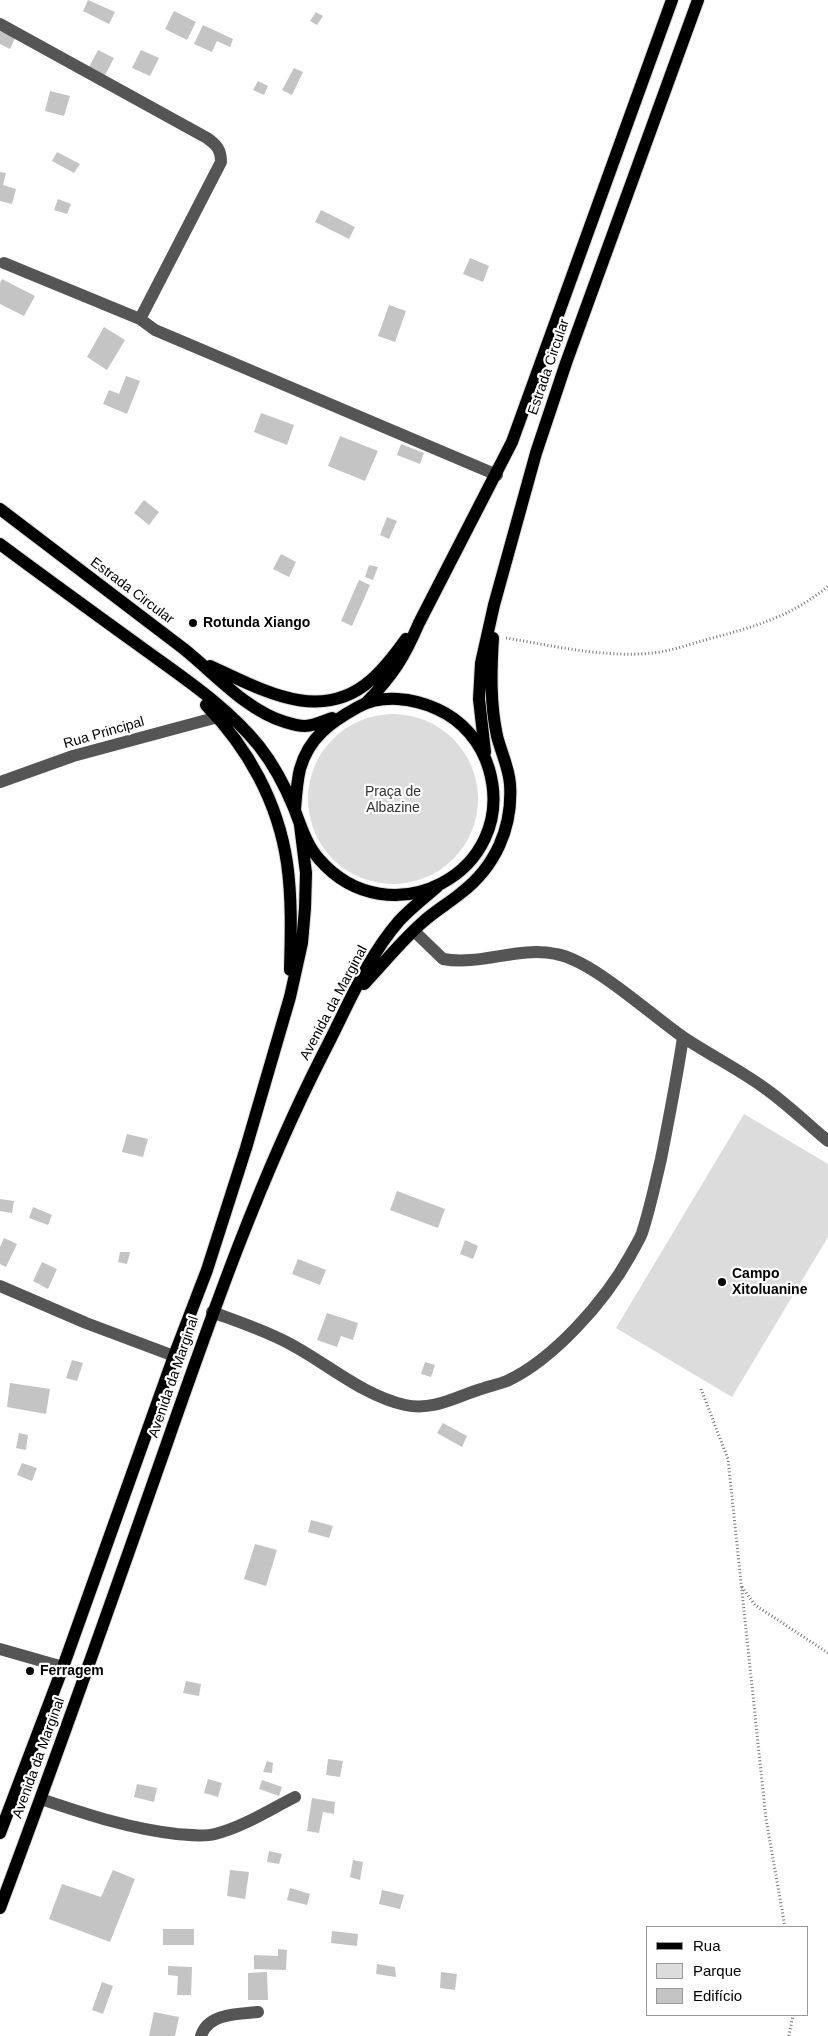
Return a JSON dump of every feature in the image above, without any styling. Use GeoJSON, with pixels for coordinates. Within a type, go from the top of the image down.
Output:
{"type":"FeatureCollection","features":[{"type":"Feature","properties":{"kind":"main road","name":"Estrada Circular"},"geometry":{"type":"LineString","coordinates":[[366,702],[397,668],[406,653],[419,623],[497,475],[512,442],[672,0]]}},
{"type":"Feature","properties":{"kind":"main road","name":"Estrada Circular"},"geometry":{"type":"LineString","coordinates":[[485,755],[479,699],[481,663],[494,605],[536,453],[566,363],[698,0]]}},
{"type":"Feature","properties":{"kind":"main road","name":"Estrada Circular"},"geometry":{"type":"LineString","coordinates":[[0,510],[200,662],[225,685],[261,711],[283,722],[307,727],[353,710]]}},
{"type":"Feature","properties":{"kind":"main road"},"geometry":{"type":"LineString","coordinates":[[0,544],[160,660],[213,701],[258,746],[280,776],[300,824],[312,850],[330,872],[354,887],[381,895],[410,895],[437,887],[462,870],[482,845],[492,816],[494,785],[485,755],[469,732],[448,714],[422,702],[394,698],[366,702],[329,724],[312,742],[300,768],[294,809]]}},
{"type":"Feature","properties":{"kind":"main road"},"geometry":{"type":"LineString","coordinates":[[354,995],[424,921],[462,892],[482,873],[495,856],[507,826],[510,782],[491,702],[494,605]]}},
{"type":"Feature","properties":{"kind":"main road"},"geometry":{"type":"LineString","coordinates":[[200,662],[275,695],[302,701],[326,701],[349,694],[371,680],[419,623]]}},
{"type":"Feature","properties":{"kind":"main road"},"geometry":{"type":"LineString","coordinates":[[160,660],[218,718],[251,761],[267,793],[279,826],[287,863],[291,923],[290,997]]}},
{"type":"Feature","properties":{"kind":"main road","name":"Avenida da Marginal"},"geometry":{"type":"LineString","coordinates":[[0,1833],[64,1667],[174,1356],[207,1270],[237,1176],[290,997],[302,943],[306,873],[300,824]]}},
{"type":"Feature","properties":{"kind":"main road","name":"Avenida da Marginal"},"geometry":{"type":"LineString","coordinates":[[0,1908],[41,1799],[212,1312],[275,1157],[313,1074],[384,940],[401,919],[437,887]]}},
{"type":"Feature","properties":{"kind":"street"},"geometry":{"type":"LineString","coordinates":[[0,24],[207,138],[217,145],[221,153],[221,162],[140,319]]}},
{"type":"Feature","properties":{"kind":"street"},"geometry":{"type":"LineString","coordinates":[[4,263],[140,319],[156,330],[497,475]]}},
{"type":"Feature","properties":{"kind":"street","name":"Rua Principal"},"geometry":{"type":"LineString","coordinates":[[0,782],[73,756],[218,718]]}},
{"type":"Feature","properties":{"kind":"street"},"geometry":{"type":"LineString","coordinates":[[414,931],[438,956],[448,960],[484,958],[534,951],[558,954],[580,963],[683,1037],[770,1091],[828,1141]]}},
{"type":"Feature","properties":{"kind":"street"},"geometry":{"type":"LineString","coordinates":[[212,1312],[289,1343],[323,1362],[357,1385],[384,1399],[406,1405],[428,1407],[443,1403],[506,1381],[527,1369],[569,1336],[599,1302],[621,1272],[642,1234],[653,1195],[673,1100],[683,1037]]}},
{"type":"Feature","properties":{"kind":"street"},"geometry":{"type":"LineString","coordinates":[[0,1286],[86,1323],[174,1356]]}},
{"type":"Feature","properties":{"kind":"street"},"geometry":{"type":"LineString","coordinates":[[0,1649],[64,1667]]}},
{"type":"Feature","properties":{"kind":"street"},"geometry":{"type":"LineString","coordinates":[[41,1799],[110,1822],[154,1831],[196,1835],[213,1834],[229,1830],[295,1797]]}},
{"type":"Feature","properties":{"kind":"street"},"geometry":{"type":"LineString","coordinates":[[201,2036],[208,2025],[216,2020],[230,2015],[258,2012]]}},
{"type":"Feature","properties":{"kind":"path"},"geometry":{"type":"LineString","coordinates":[[493,635],[576,650],[654,653],[761,625],[788,613],[813,598],[828,586]]}},
{"type":"Feature","properties":{"kind":"path"},"geometry":{"type":"LineString","coordinates":[[701,1389],[728,1459],[766,1820],[785,1926]]}},
{"type":"Feature","properties":{"kind":"path"},"geometry":{"type":"LineString","coordinates":[[742,1586],[755,1606],[828,1653]]}},
{"type":"Feature","properties":{"kind":"path"},"geometry":{"type":"LineString","coordinates":[[789,2036],[794,2016]]}},
{"type":"Feature","properties":{"kind":"green space","name":"Praça de Albazine"},"geometry":{"type":"Polygon","coordinates":[[[393,714],[418,718],[433,724],[447,733],[459,745],[468,759],[474,774],[478,799],[474,824],[468,839],[459,853],[447,865],[433,874],[418,880],[393,884],[368,880],[353,874],[339,865],[327,853],[318,839],[312,824],[308,799],[312,774],[318,759],[327,745],[339,733],[353,724],[368,718],[393,714]]]}},
{"type":"Feature","properties":{"kind":"green space","name":"Campo Xitoluanine"},"geometry":{"type":"Polygon","coordinates":[[[744,1114],[828,1164],[828,1237],[732,1397],[616,1328],[744,1114]]]}},
{"type":"Feature","properties":{"kind":"building"},"geometry":{"type":"Polygon","coordinates":[[[88,0],[115,12],[109,24],[83,11],[88,0]]]}},
{"type":"Feature","properties":{"kind":"building"},"geometry":{"type":"Polygon","coordinates":[[[174,11],[196,22],[187,40],[165,29],[174,11]]]}},
{"type":"Feature","properties":{"kind":"building"},"geometry":{"type":"Polygon","coordinates":[[[316,12],[323,16],[317,25],[310,21],[316,12]]]}},
{"type":"Feature","properties":{"kind":"building"},"geometry":{"type":"Polygon","coordinates":[[[203,25],[233,39],[230,47],[217,41],[212,52],[194,44],[203,25]]]}},
{"type":"Feature","properties":{"kind":"building"},"geometry":{"type":"Polygon","coordinates":[[[0,31],[15,38],[10,49],[0,44],[0,31]]]}},
{"type":"Feature","properties":{"kind":"building"},"geometry":{"type":"Polygon","coordinates":[[[98,50],[114,58],[105,75],[89,67],[98,50]]]}},
{"type":"Feature","properties":{"kind":"building"},"geometry":{"type":"Polygon","coordinates":[[[141,50],[159,58],[150,76],[132,68],[141,50]]]}},
{"type":"Feature","properties":{"kind":"building"},"geometry":{"type":"Polygon","coordinates":[[[294,68],[303,72],[292,95],[282,90],[294,68]]]}},
{"type":"Feature","properties":{"kind":"building"},"geometry":{"type":"Polygon","coordinates":[[[258,81],[268,86],[264,95],[253,90],[258,81]]]}},
{"type":"Feature","properties":{"kind":"building"},"geometry":{"type":"Polygon","coordinates":[[[50,91],[70,96],[64,116],[45,111],[50,91]]]}},
{"type":"Feature","properties":{"kind":"building"},"geometry":{"type":"Polygon","coordinates":[[[57,152],[80,164],[74,173],[52,161],[57,152]]]}},
{"type":"Feature","properties":{"kind":"building"},"geometry":{"type":"Polygon","coordinates":[[[0,172],[6,173],[3,185],[16,189],[12,204],[0,201],[0,172]]]}},
{"type":"Feature","properties":{"kind":"building"},"geometry":{"type":"Polygon","coordinates":[[[58,199],[71,204],[67,214],[54,210],[58,199]]]}},
{"type":"Feature","properties":{"kind":"building"},"geometry":{"type":"Polygon","coordinates":[[[321,210],[355,227],[349,239],[315,222],[321,210]]]}},
{"type":"Feature","properties":{"kind":"building"},"geometry":{"type":"Polygon","coordinates":[[[470,258],[489,266],[483,282],[463,274],[470,258]]]}},
{"type":"Feature","properties":{"kind":"building"},"geometry":{"type":"Polygon","coordinates":[[[2,279],[35,296],[24,316],[0,304],[0,283],[2,279]]]}},
{"type":"Feature","properties":{"kind":"building"},"geometry":{"type":"Polygon","coordinates":[[[389,305],[406,311],[395,342],[378,336],[389,305]]]}},
{"type":"Feature","properties":{"kind":"building"},"geometry":{"type":"Polygon","coordinates":[[[104,327],[125,340],[107,370],[87,357],[104,327]]]}},
{"type":"Feature","properties":{"kind":"building"},"geometry":{"type":"Polygon","coordinates":[[[126,376],[140,381],[127,414],[103,404],[109,390],[119,394],[126,376]]]}},
{"type":"Feature","properties":{"kind":"building"},"geometry":{"type":"Polygon","coordinates":[[[261,413],[294,425],[287,445],[254,432],[261,413]]]}},
{"type":"Feature","properties":{"kind":"building"},"geometry":{"type":"Polygon","coordinates":[[[340,436],[378,451],[365,481],[328,466],[340,436]]]}},
{"type":"Feature","properties":{"kind":"building"},"geometry":{"type":"Polygon","coordinates":[[[401,444],[424,453],[420,464],[397,455],[401,444]]]}},
{"type":"Feature","properties":{"kind":"building"},"geometry":{"type":"Polygon","coordinates":[[[144,500],[159,512],[149,525],[134,513],[144,500]]]}},
{"type":"Feature","properties":{"kind":"building"},"geometry":{"type":"Polygon","coordinates":[[[387,517],[397,521],[389,539],[380,535],[387,517]]]}},
{"type":"Feature","properties":{"kind":"building"},"geometry":{"type":"Polygon","coordinates":[[[281,554],[296,562],[289,577],[273,569],[281,554]]]}},
{"type":"Feature","properties":{"kind":"building"},"geometry":{"type":"Polygon","coordinates":[[[369,565],[378,567],[373,580],[365,577],[369,565]]]}},
{"type":"Feature","properties":{"kind":"building"},"geometry":{"type":"Polygon","coordinates":[[[359,580],[370,585],[352,626],[341,621],[359,580]]]}},
{"type":"Feature","properties":{"kind":"building"},"geometry":{"type":"Polygon","coordinates":[[[127,1134],[148,1139],[143,1157],[122,1152],[127,1134]]]}},
{"type":"Feature","properties":{"kind":"building"},"geometry":{"type":"Polygon","coordinates":[[[397,1191],[445,1209],[438,1228],[390,1210],[397,1191]]]}},
{"type":"Feature","properties":{"kind":"building"},"geometry":{"type":"Polygon","coordinates":[[[0,1199],[14,1201],[12,1213],[0,1211],[0,1199]]]}},
{"type":"Feature","properties":{"kind":"building"},"geometry":{"type":"Polygon","coordinates":[[[33,1207],[52,1215],[48,1225],[29,1218],[33,1207]]]}},
{"type":"Feature","properties":{"kind":"building"},"geometry":{"type":"Polygon","coordinates":[[[4,1238],[17,1244],[6,1267],[0,1264],[0,1247],[4,1238]]]}},
{"type":"Feature","properties":{"kind":"building"},"geometry":{"type":"Polygon","coordinates":[[[465,1240],[478,1246],[473,1259],[460,1254],[465,1240]]]}},
{"type":"Feature","properties":{"kind":"building"},"geometry":{"type":"Polygon","coordinates":[[[120,1252],[130,1252],[127,1264],[118,1262],[120,1252]]]}},
{"type":"Feature","properties":{"kind":"building"},"geometry":{"type":"Polygon","coordinates":[[[298,1259],[326,1270],[320,1285],[292,1274],[298,1259]]]}},
{"type":"Feature","properties":{"kind":"building"},"geometry":{"type":"Polygon","coordinates":[[[42,1262],[57,1269],[48,1289],[33,1281],[42,1262]]]}},
{"type":"Feature","properties":{"kind":"building"},"geometry":{"type":"Polygon","coordinates":[[[327,1313],[358,1323],[353,1340],[341,1336],[337,1347],[317,1340],[327,1313]]]}},
{"type":"Feature","properties":{"kind":"building"},"geometry":{"type":"Polygon","coordinates":[[[72,1360],[83,1363],[77,1381],[66,1378],[72,1360]]]}},
{"type":"Feature","properties":{"kind":"building"},"geometry":{"type":"Polygon","coordinates":[[[425,1362],[435,1365],[431,1377],[421,1374],[425,1362]]]}},
{"type":"Feature","properties":{"kind":"building"},"geometry":{"type":"Polygon","coordinates":[[[10,1383],[50,1389],[46,1414],[7,1407],[10,1383]]]}},
{"type":"Feature","properties":{"kind":"building"},"geometry":{"type":"Polygon","coordinates":[[[443,1423],[467,1436],[462,1447],[437,1433],[443,1423]]]}},
{"type":"Feature","properties":{"kind":"building"},"geometry":{"type":"Polygon","coordinates":[[[19,1433],[28,1435],[26,1450],[16,1448],[19,1433]]]}},
{"type":"Feature","properties":{"kind":"building"},"geometry":{"type":"Polygon","coordinates":[[[22,1463],[37,1468],[32,1481],[17,1475],[22,1463]]]}},
{"type":"Feature","properties":{"kind":"building"},"geometry":{"type":"Polygon","coordinates":[[[311,1520],[333,1526],[329,1538],[308,1532],[311,1520]]]}},
{"type":"Feature","properties":{"kind":"building"},"geometry":{"type":"Polygon","coordinates":[[[255,1544],[277,1550],[266,1586],[244,1579],[255,1544]]]}},
{"type":"Feature","properties":{"kind":"building"},"geometry":{"type":"Polygon","coordinates":[[[186,1681],[201,1684],[199,1696],[183,1693],[186,1681]]]}},
{"type":"Feature","properties":{"kind":"building"},"geometry":{"type":"Polygon","coordinates":[[[328,1759],[343,1761],[340,1777],[326,1775],[328,1759]]]}},
{"type":"Feature","properties":{"kind":"building"},"geometry":{"type":"Polygon","coordinates":[[[267,1761],[273,1763],[272,1773],[263,1772],[267,1761]]]}},
{"type":"Feature","properties":{"kind":"building"},"geometry":{"type":"Polygon","coordinates":[[[208,1779],[222,1783],[218,1797],[204,1793],[208,1779]]]}},
{"type":"Feature","properties":{"kind":"building"},"geometry":{"type":"Polygon","coordinates":[[[262,1780],[282,1787],[279,1796],[259,1789],[262,1780]]]}},
{"type":"Feature","properties":{"kind":"building"},"geometry":{"type":"Polygon","coordinates":[[[137,1784],[157,1788],[154,1802],[134,1797],[137,1784]]]}},
{"type":"Feature","properties":{"kind":"building"},"geometry":{"type":"Polygon","coordinates":[[[312,1798],[335,1802],[334,1814],[323,1812],[319,1833],[307,1831],[312,1798]]]}},
{"type":"Feature","properties":{"kind":"building"},"geometry":{"type":"Polygon","coordinates":[[[269,1851],[282,1854],[279,1864],[267,1862],[269,1851]]]}},
{"type":"Feature","properties":{"kind":"building"},"geometry":{"type":"Polygon","coordinates":[[[353,1860],[363,1862],[360,1880],[350,1877],[353,1860]]]}},
{"type":"Feature","properties":{"kind":"building"},"geometry":{"type":"Polygon","coordinates":[[[113,1870],[135,1879],[110,1942],[49,1919],[62,1884],[101,1897],[113,1870]]]}},
{"type":"Feature","properties":{"kind":"building"},"geometry":{"type":"Polygon","coordinates":[[[230,1870],[249,1872],[245,1899],[227,1896],[230,1870]]]}},
{"type":"Feature","properties":{"kind":"building"},"geometry":{"type":"Polygon","coordinates":[[[290,1888],[310,1894],[307,1905],[287,1900],[290,1888]]]}},
{"type":"Feature","properties":{"kind":"building"},"geometry":{"type":"Polygon","coordinates":[[[382,1890],[404,1895],[400,1909],[379,1904],[382,1890]]]}},
{"type":"Feature","properties":{"kind":"building"},"geometry":{"type":"Polygon","coordinates":[[[163,1929],[194,1929],[194,1945],[163,1945],[163,1929]]]}},
{"type":"Feature","properties":{"kind":"building"},"geometry":{"type":"Polygon","coordinates":[[[332,1931],[358,1934],[357,1946],[331,1943],[332,1931]]]}},
{"type":"Feature","properties":{"kind":"building"},"geometry":{"type":"Polygon","coordinates":[[[278,1949],[287,1950],[286,1970],[254,1969],[254,1955],[278,1956],[278,1949]]]}},
{"type":"Feature","properties":{"kind":"building"},"geometry":{"type":"Polygon","coordinates":[[[377,1964],[395,1967],[396,1977],[376,1974],[377,1964]]]}},
{"type":"Feature","properties":{"kind":"building"},"geometry":{"type":"Polygon","coordinates":[[[168,1966],[192,1967],[191,1995],[177,1995],[178,1976],[168,1975],[168,1966]]]}},
{"type":"Feature","properties":{"kind":"building"},"geometry":{"type":"Polygon","coordinates":[[[267,1972],[268,2000],[248,2000],[248,1973],[267,1972]]]}},
{"type":"Feature","properties":{"kind":"building"},"geometry":{"type":"Polygon","coordinates":[[[441,1972],[457,1974],[455,1990],[440,1988],[441,1972]]]}},
{"type":"Feature","properties":{"kind":"building"},"geometry":{"type":"Polygon","coordinates":[[[102,1982],[113,1986],[103,2014],[92,2010],[102,1982]]]}},
{"type":"Feature","properties":{"kind":"building"},"geometry":{"type":"Polygon","coordinates":[[[154,2012],[179,2017],[175,2036],[149,2036],[154,2012]]]}},
{"type":"Feature","properties":{"kind":"place","name":"Rotunda Xiango"},"geometry":{"type":"Point","coordinates":[193,623]}},
{"type":"Feature","properties":{"kind":"place","name":"Campo Xitoluanine"},"geometry":{"type":"Point","coordinates":[722,1282]}},
{"type":"Feature","properties":{"kind":"place","name":"Ferragem"},"geometry":{"type":"Point","coordinates":[30,1671]}}]}
